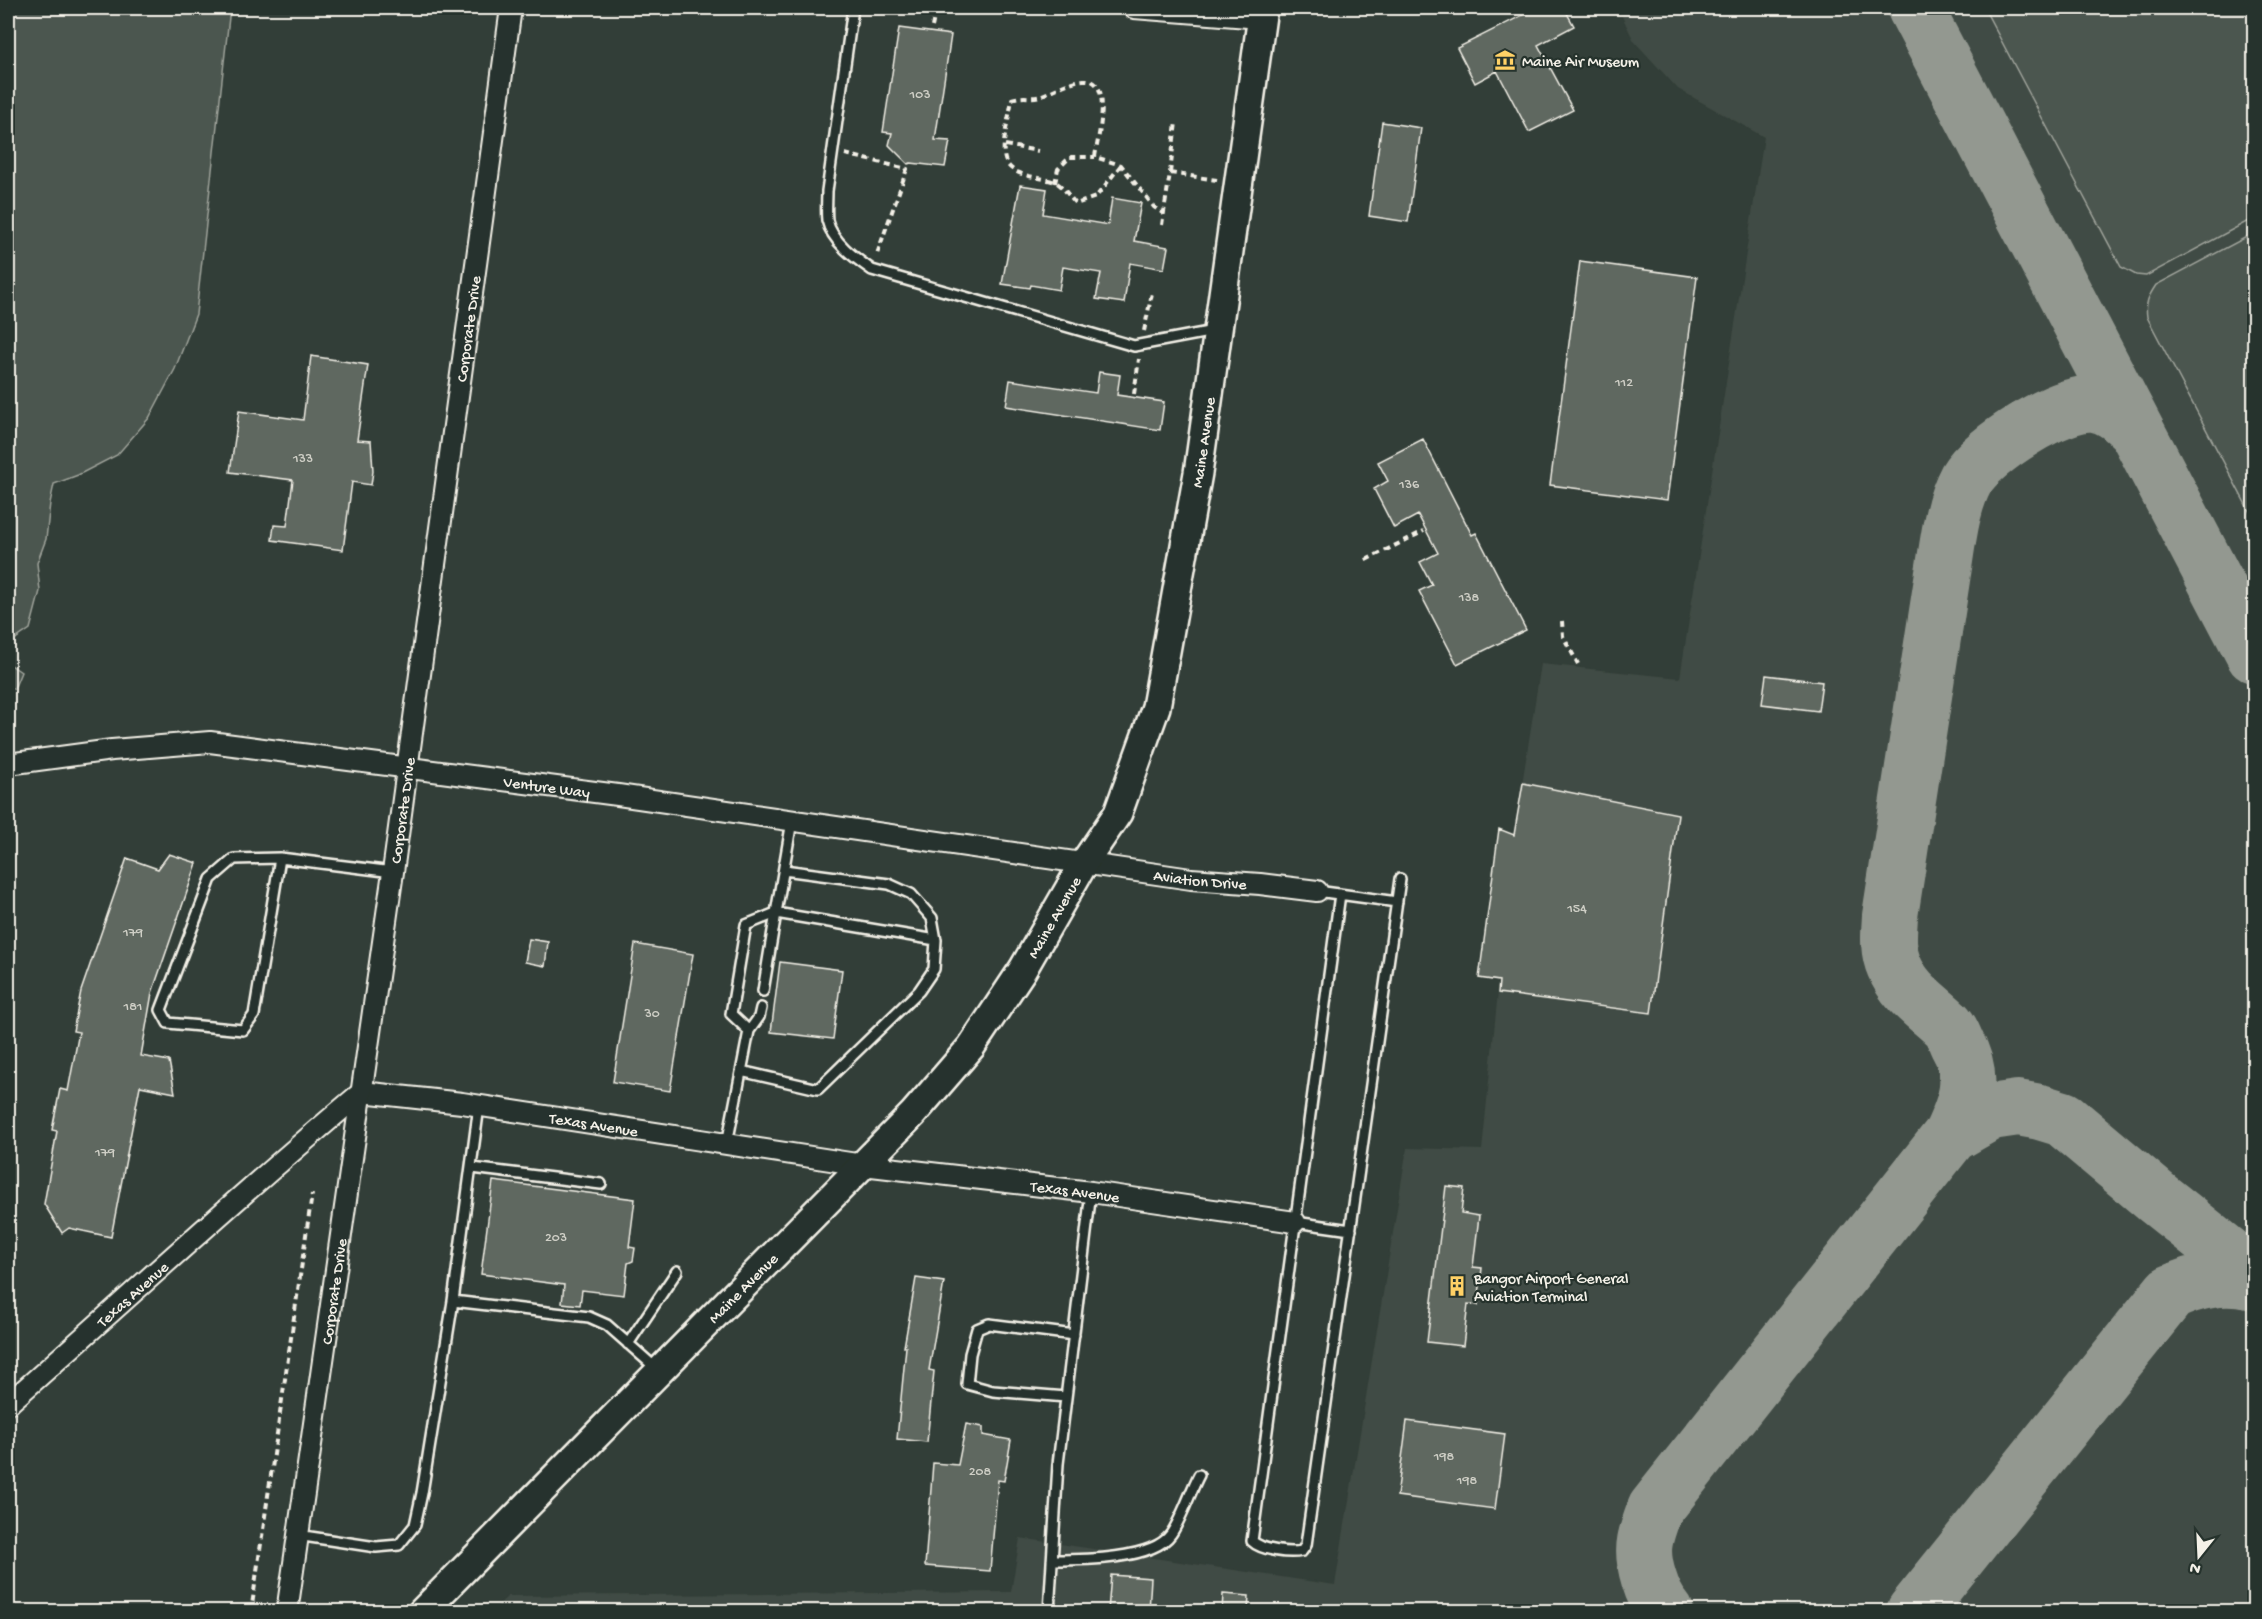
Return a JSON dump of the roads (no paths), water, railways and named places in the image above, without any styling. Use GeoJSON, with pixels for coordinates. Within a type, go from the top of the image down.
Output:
{"type":"FeatureCollection","features":[{"type":"Feature","properties":{"kind":"main road","name":"Maine Avenue"},"geometry":{"type":"LineString","coordinates":[[422,1611],[913,1114],[971,1047],[1023,969],[1084,863],[1118,813],[1156,707],[1198,473],[1262,13]]}},
{"type":"Feature","properties":{"kind":"street","name":"Corporate Drive"},"geometry":{"type":"LineString","coordinates":[[287,1611],[393,872],[511,8]]}},
{"type":"Feature","properties":{"kind":"street"},"geometry":{"type":"LineString","coordinates":[[1134,8],[1262,13]]}},
{"type":"Feature","properties":{"kind":"street","name":"Venture Way"},"geometry":{"type":"LineString","coordinates":[[8,764],[112,750],[210,742],[407,766],[1084,863]]}},
{"type":"Feature","properties":{"kind":"street","name":"Aviation Drive"},"geometry":{"type":"LineString","coordinates":[[1084,863],[1191,879],[1317,891]]}},
{"type":"Feature","properties":{"kind":"street","name":"Texas Avenue"},"geometry":{"type":"LineString","coordinates":[[8,1404],[222,1215],[275,1165],[362,1092],[479,1106],[863,1165],[1091,1192],[1295,1222]]}},
{"type":"Feature","properties":{"kind":"lane"},"geometry":{"type":"LineString","coordinates":[[853,8],[827,190],[827,221],[838,241],[851,255],[872,270],[1134,346],[1218,331]]}},
{"type":"Feature","properties":{"kind":"lane"},"geometry":{"type":"LineString","coordinates":[[763,991],[792,821]]}},
{"type":"Feature","properties":{"kind":"lane"},"geometry":{"type":"LineString","coordinates":[[280,858],[254,1015],[243,1030],[168,1023],[161,1010],[211,879],[234,859],[280,858],[393,872]]}},
{"type":"Feature","properties":{"kind":"lane"},"geometry":{"type":"LineString","coordinates":[[741,1071],[819,1089],[919,991],[934,969],[936,940],[932,918],[911,894],[889,884],[784,870]]}},
{"type":"Feature","properties":{"kind":"lane"},"geometry":{"type":"LineString","coordinates":[[1340,894],[1252,1541],[1257,1545],[1294,1553],[1302,1551],[1306,1545],[1400,879]]}},
{"type":"Feature","properties":{"kind":"lane"},"geometry":{"type":"LineString","coordinates":[[1317,891],[1396,902]]}},
{"type":"Feature","properties":{"kind":"lane"},"geometry":{"type":"LineString","coordinates":[[749,1031],[731,1014],[746,925],[776,913],[936,940]]}},
{"type":"Feature","properties":{"kind":"lane"},"geometry":{"type":"LineString","coordinates":[[727,1144],[749,1031],[759,1017],[760,1008]]}},
{"type":"Feature","properties":{"kind":"lane"},"geometry":{"type":"LineString","coordinates":[[297,1535],[376,1547],[399,1545],[415,1525],[453,1300],[479,1106]]}},
{"type":"Feature","properties":{"kind":"lane"},"geometry":{"type":"LineString","coordinates":[[472,1168],[601,1184]]}},
{"type":"Feature","properties":{"kind":"lane"},"geometry":{"type":"LineString","coordinates":[[1049,1611],[1058,1464],[1091,1192]]}},
{"type":"Feature","properties":{"kind":"lane"},"geometry":{"type":"LineString","coordinates":[[1295,1222],[1351,1230]]}},
{"type":"Feature","properties":{"kind":"lane"},"geometry":{"type":"LineString","coordinates":[[628,1344],[676,1271]]}},
{"type":"Feature","properties":{"kind":"lane"},"geometry":{"type":"LineString","coordinates":[[453,1300],[589,1317],[607,1324],[659,1372]]}},
{"type":"Feature","properties":{"kind":"lane"},"geometry":{"type":"LineString","coordinates":[[1066,1397],[993,1391],[967,1384],[970,1354],[977,1329],[989,1324],[1074,1335]]}},
{"type":"Feature","properties":{"kind":"lane"},"geometry":{"type":"LineString","coordinates":[[1052,1560],[1094,1560],[1152,1549],[1171,1535],[1199,1475]]}},
{"type":"Feature","properties":{"kind":"place","name":"Maine Air Museum"},"geometry":{"type":"Point","coordinates":[1505,60]}},
{"type":"Feature","properties":{"kind":"place","name":"Bangor Airport General Aviation Terminal"},"geometry":{"type":"Point","coordinates":[1457,1286]}}]}
